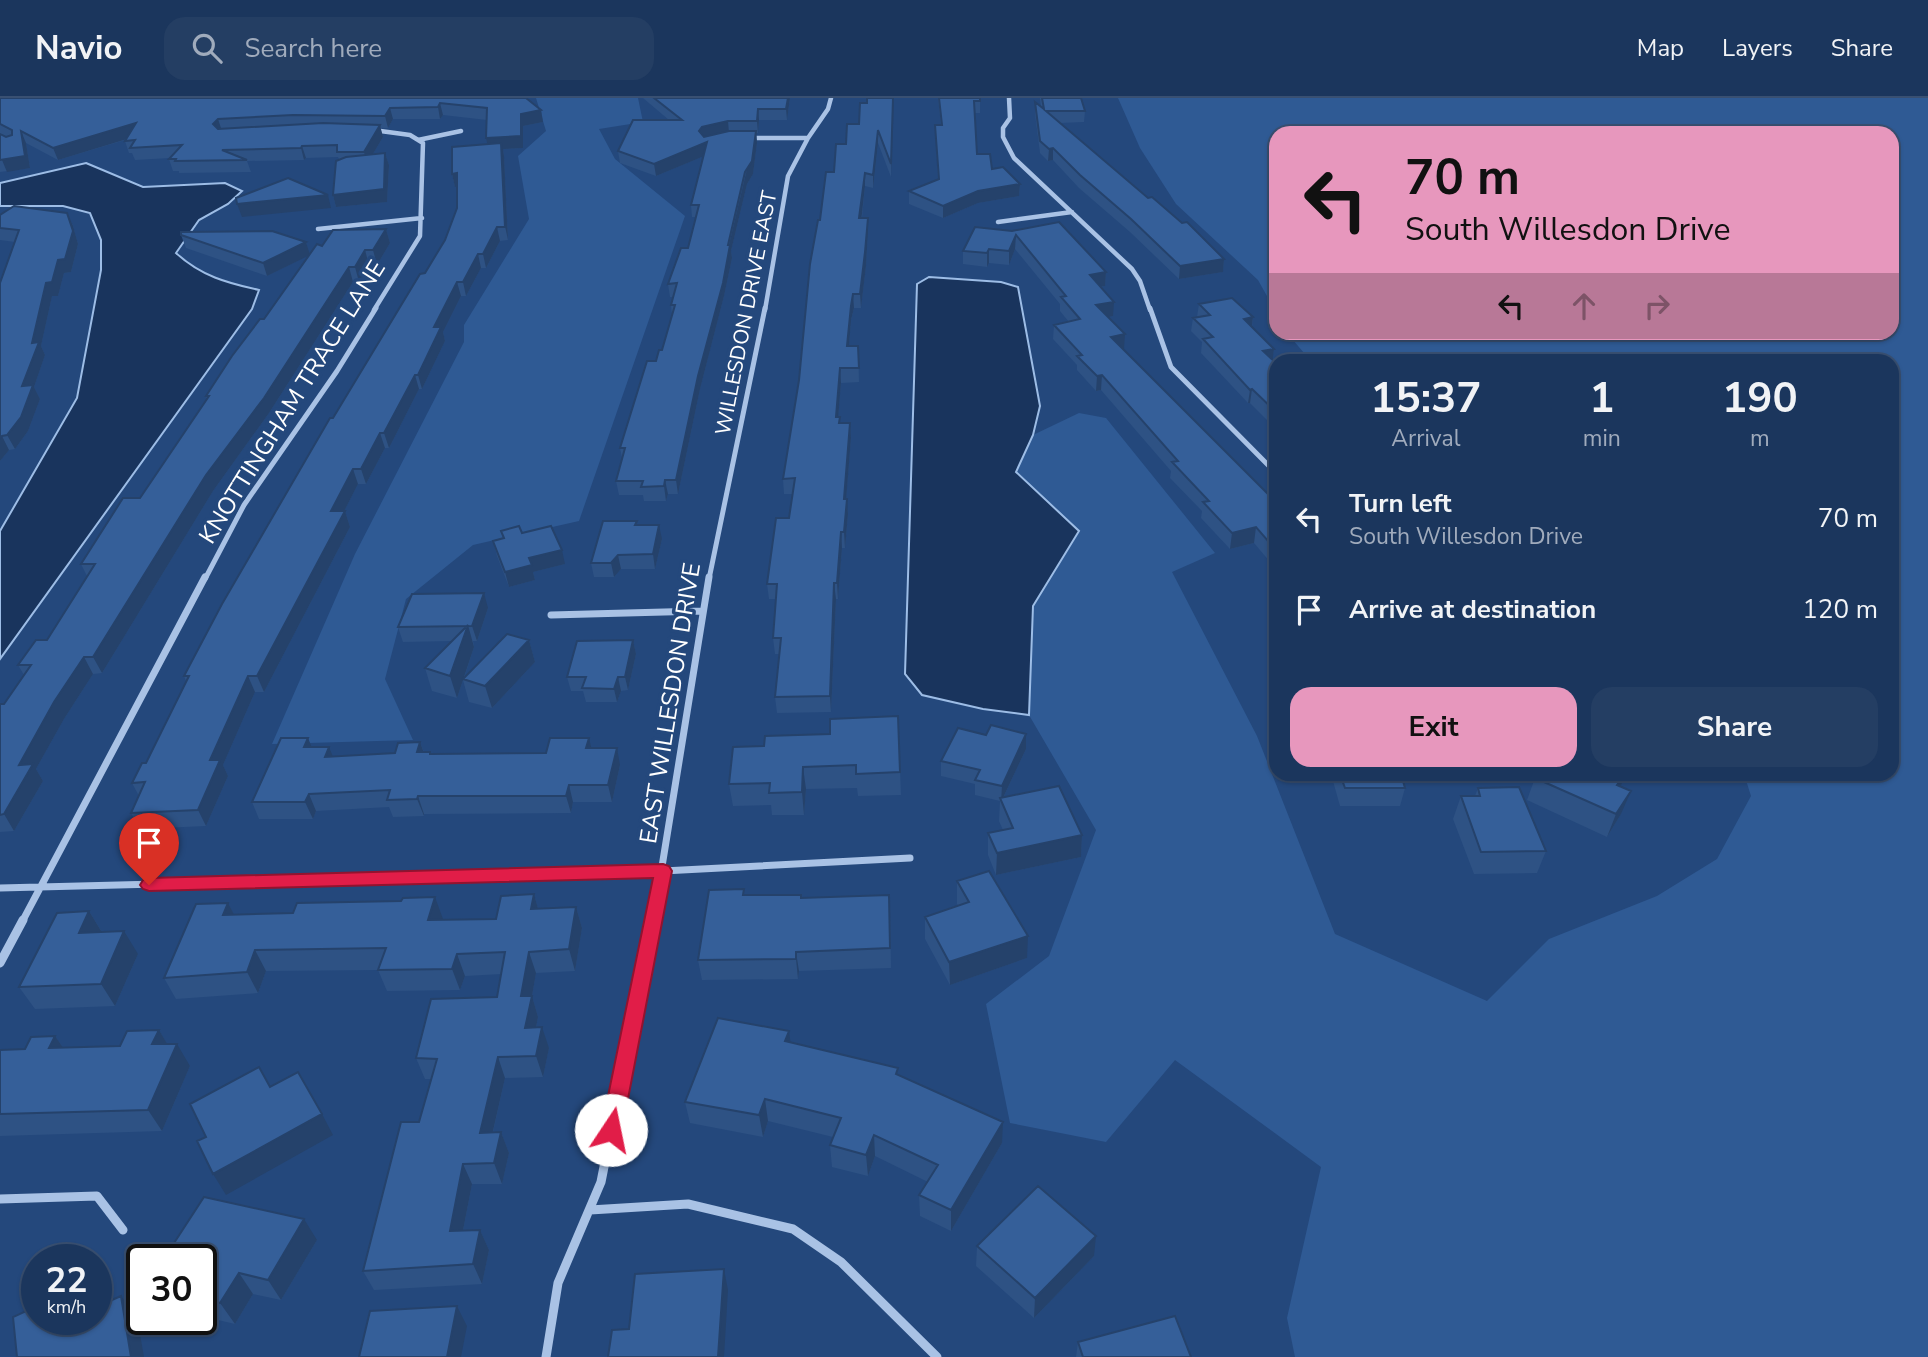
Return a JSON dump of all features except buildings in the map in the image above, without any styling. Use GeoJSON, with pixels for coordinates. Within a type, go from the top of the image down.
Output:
{"type":"FeatureCollection","features":[{"type":"Feature","properties":{"kind":"street","name":"WILLESDON DRIVE EAST"},"geometry":{"type":"LineString","coordinates":[[716,543],[752,376],[788,176],[808,138],[828,109],[831,98]]}},
{"type":"Feature","properties":{"kind":"street"},"geometry":{"type":"LineString","coordinates":[[1009,98],[1010,118],[1003,128],[1005,146],[1014,158],[1132,269],[1140,281],[1171,368],[1269,466]]}},
{"type":"Feature","properties":{"kind":"street"},"geometry":{"type":"LineString","coordinates":[[361,131],[396,132],[418,140],[461,131]]}},
{"type":"Feature","properties":{"kind":"street"},"geometry":{"type":"LineString","coordinates":[[743,138],[808,138]]}},
{"type":"Feature","properties":{"kind":"street","name":"KNOTTINGHAM TRACE LANE"},"geometry":{"type":"LineString","coordinates":[[0,963],[244,505],[365,326],[420,236],[423,143],[418,140]]}},
{"type":"Feature","properties":{"kind":"street"},"geometry":{"type":"LineString","coordinates":[[998,222],[1072,212]]}},
{"type":"Feature","properties":{"kind":"street"},"geometry":{"type":"LineString","coordinates":[[318,229],[422,218]]}},
{"type":"Feature","properties":{"kind":"street","name":"EAST WILLESDON DRIVE"},"geometry":{"type":"LineString","coordinates":[[546,1357],[558,1283],[601,1182],[663,871],[702,611],[716,543]]}},
{"type":"Feature","properties":{"kind":"street"},"geometry":{"type":"LineString","coordinates":[[551,615],[702,611]]}},
{"type":"Feature","properties":{"kind":"street"},"geometry":{"type":"LineString","coordinates":[[0,888],[663,871],[910,858]]}},
{"type":"Feature","properties":{"kind":"street"},"geometry":{"type":"LineString","coordinates":[[0,1199],[97,1196],[123,1230]]}},
{"type":"Feature","properties":{"kind":"street"},"geometry":{"type":"LineString","coordinates":[[590,1210],[688,1204],[793,1229],[841,1262],[883,1300],[937,1357]]}},
{"type":"Feature","properties":{"kind":"shaded area"},"geometry":{"type":"Polygon","coordinates":[[[536,98],[638,98],[643,122],[599,129],[615,159],[685,216],[579,521],[473,545],[406,599],[385,679],[413,740],[272,744],[355,554],[464,342],[464,325],[529,219],[518,156],[546,131],[536,98]]]}},
{"type":"Feature","properties":{"kind":"shaded area"},"geometry":{"type":"Polygon","coordinates":[[[1118,98],[1928,98],[1928,1357],[1295,1357],[1287,1318],[1321,1167],[1175,1060],[1106,1142],[1010,1123],[986,1004],[1049,956],[1096,830],[1029,715],[1033,606],[1078,531],[1016,472],[1033,435],[1079,413],[1106,418],[1215,553],[1172,572],[1257,736],[1269,766],[1269,781],[1275,781],[1335,934],[1487,1001],[1549,939],[1657,896],[1717,859],[1751,796],[1746,781],[1899,781],[1899,354],[1305,354],[1293,340],[1899,340],[1899,126],[1269,126],[1269,300],[1258,280],[1176,204],[1140,148],[1118,98]]]}},
{"type":"Feature","properties":{"kind":"shaded area"},"geometry":{"type":"Polygon","coordinates":[[[86,163],[143,187],[225,183],[242,191],[228,204],[199,220],[176,253],[195,268],[215,277],[259,290],[252,309],[0,659],[0,531],[77,398],[101,270],[101,240],[90,213],[63,206],[0,206],[0,183],[86,163]]]}},
{"type":"Feature","properties":{"kind":"shaded area"},"geometry":{"type":"Polygon","coordinates":[[[929,277],[1001,282],[1018,287],[1040,406],[1033,435],[1016,472],[1079,531],[1033,606],[1029,715],[983,709],[922,695],[905,674],[917,284],[929,277]]]}},
{"type":"Feature","properties":{"kind":"route"},"geometry":{"type":"LineString","coordinates":[[149,885],[663,871],[611,1130]]}}]}
